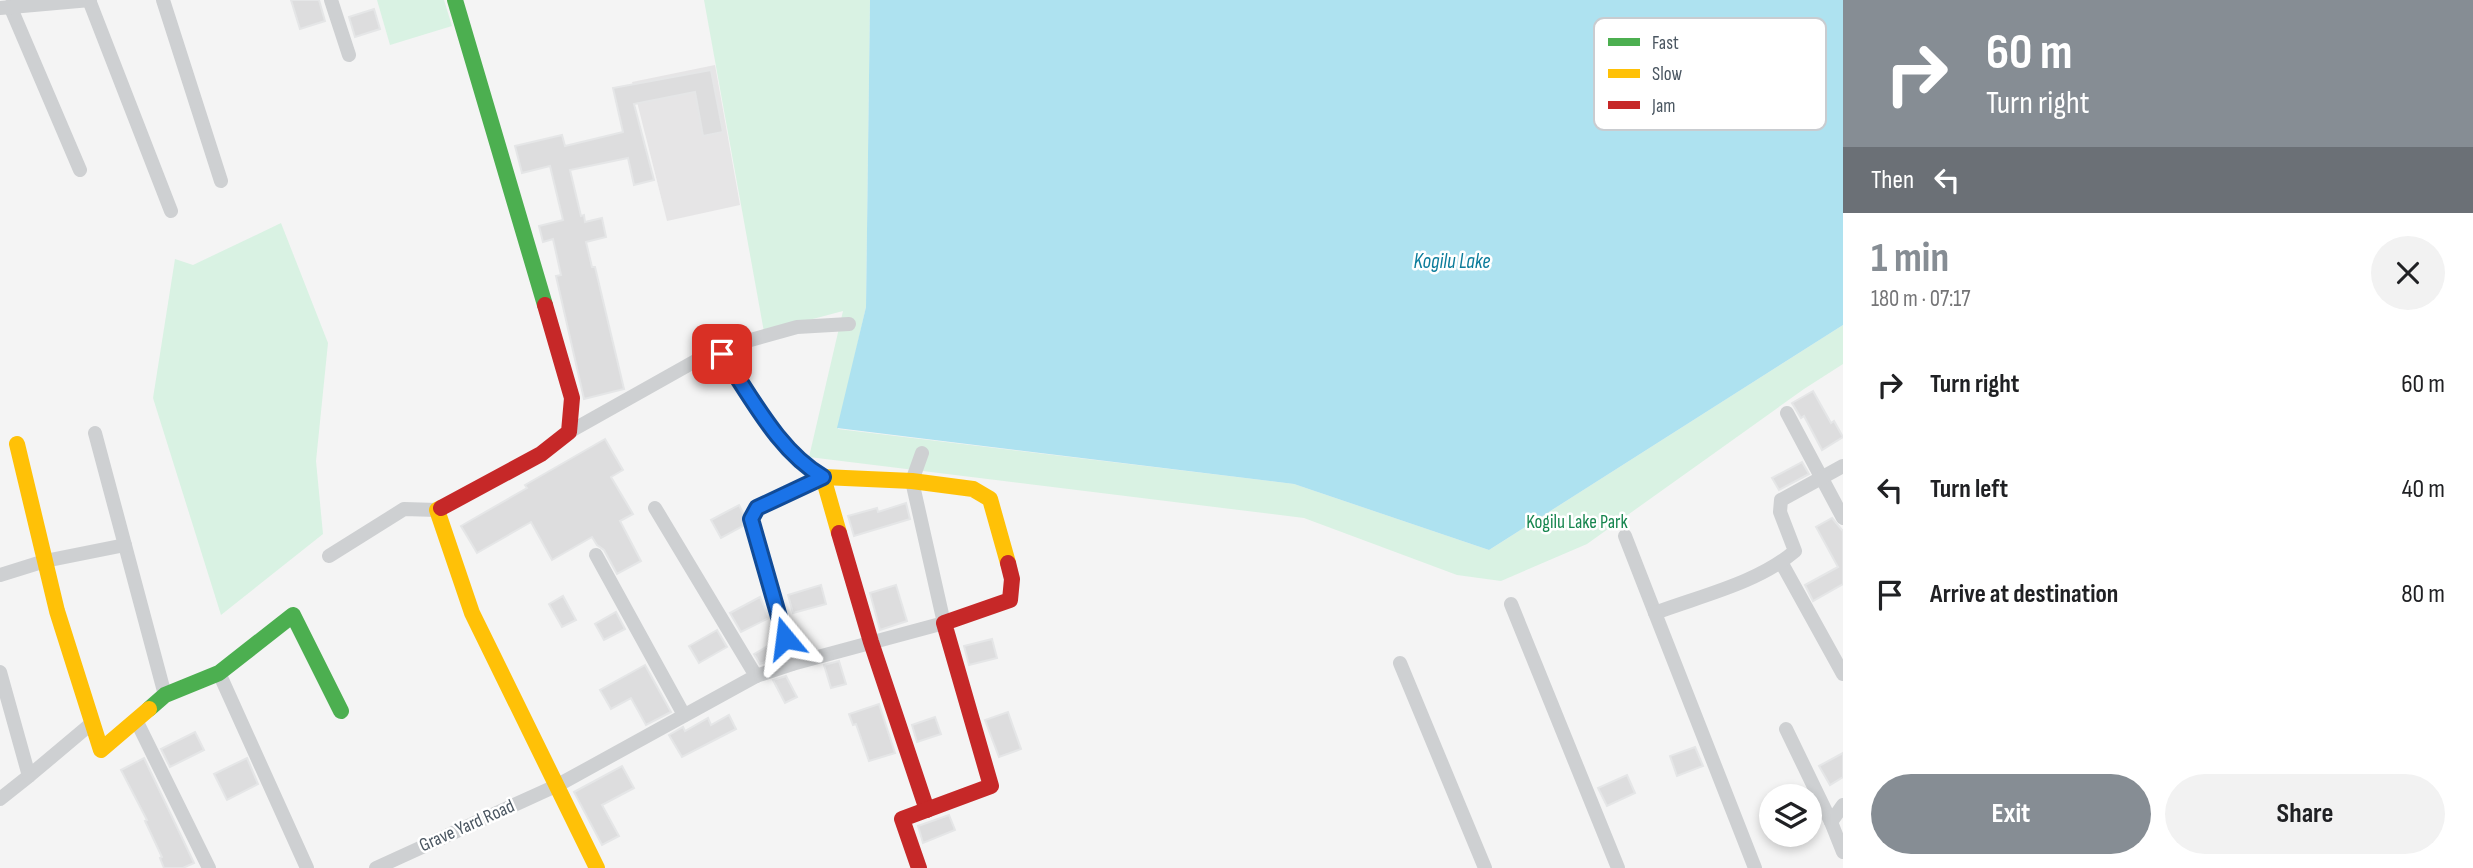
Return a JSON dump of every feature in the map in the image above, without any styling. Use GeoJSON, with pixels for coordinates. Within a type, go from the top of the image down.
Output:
{"type":"FeatureCollection","features":[{"type":"Feature","properties":{"kind":"street"},"geometry":{"type":"LineString","coordinates":[[80,170],[5,7],[90,0],[170,211]]}},
{"type":"Feature","properties":{"kind":"street"},"geometry":{"type":"LineString","coordinates":[[163,0],[222,181]]}},
{"type":"Feature","properties":{"kind":"street"},"geometry":{"type":"LineString","coordinates":[[331,0],[349,55]]}},
{"type":"Feature","properties":{"kind":"street"},"geometry":{"type":"LineString","coordinates":[[455,0],[572,398],[569,432]]}},
{"type":"Feature","properties":{"kind":"street"},"geometry":{"type":"LineString","coordinates":[[328,556],[404,509],[437,510],[541,454],[569,432],[715,350],[797,327],[849,324]]}},
{"type":"Feature","properties":{"kind":"street"},"geometry":{"type":"LineString","coordinates":[[722,354],[789,451],[807,468],[823,477],[912,481],[973,489],[990,499],[1012,579],[1010,600],[944,623]]}},
{"type":"Feature","properties":{"kind":"street"},"geometry":{"type":"LineString","coordinates":[[1787,413],[1843,518]]}},
{"type":"Feature","properties":{"kind":"street"},"geometry":{"type":"LineString","coordinates":[[95,433],[165,695]]}},
{"type":"Feature","properties":{"kind":"street"},"geometry":{"type":"LineString","coordinates":[[17,444],[57,611],[101,750],[165,695],[219,673],[293,615],[341,710]]}},
{"type":"Feature","properties":{"kind":"street"},"geometry":{"type":"LineString","coordinates":[[919,868],[902,819],[991,786],[944,623],[912,481],[922,453]]}},
{"type":"Feature","properties":{"kind":"street"},"geometry":{"type":"LineString","coordinates":[[1655,613],[1762,573],[1781,562],[1795,551],[1780,512],[1781,500],[1843,466]]}},
{"type":"Feature","properties":{"kind":"street"},"geometry":{"type":"LineString","coordinates":[[823,477],[871,642],[927,810]]}},
{"type":"Feature","properties":{"kind":"street"},"geometry":{"type":"LineString","coordinates":[[792,664],[751,519],[757,508],[823,477]]}},
{"type":"Feature","properties":{"kind":"street"},"geometry":{"type":"LineString","coordinates":[[655,508],[756,676]]}},
{"type":"Feature","properties":{"kind":"street"},"geometry":{"type":"LineString","coordinates":[[437,510],[472,613],[597,868]]}},
{"type":"Feature","properties":{"kind":"street"},"geometry":{"type":"LineString","coordinates":[[1625,536],[1755,868]]}},
{"type":"Feature","properties":{"kind":"street"},"geometry":{"type":"LineString","coordinates":[[0,575],[46,561],[125,545]]}},
{"type":"Feature","properties":{"kind":"street"},"geometry":{"type":"LineString","coordinates":[[596,555],[684,715]]}},
{"type":"Feature","properties":{"kind":"street"},"geometry":{"type":"LineString","coordinates":[[1781,562],[1843,674]]}},
{"type":"Feature","properties":{"kind":"street"},"geometry":{"type":"LineString","coordinates":[[1511,604],[1618,868]]}},
{"type":"Feature","properties":{"kind":"street","name":"Grave Yard Road"},"geometry":{"type":"LineString","coordinates":[[376,868],[558,785],[756,676],[944,623]]}},
{"type":"Feature","properties":{"kind":"street"},"geometry":{"type":"LineString","coordinates":[[1401,663],[1485,868]]}},
{"type":"Feature","properties":{"kind":"street"},"geometry":{"type":"LineString","coordinates":[[0,672],[29,776]]}},
{"type":"Feature","properties":{"kind":"street"},"geometry":{"type":"LineString","coordinates":[[219,673],[307,868]]}},
{"type":"Feature","properties":{"kind":"street"},"geometry":{"type":"LineString","coordinates":[[136,720],[209,868]]}},
{"type":"Feature","properties":{"kind":"street"},"geometry":{"type":"LineString","coordinates":[[0,799],[92,723]]}},
{"type":"Feature","properties":{"kind":"street"},"geometry":{"type":"LineString","coordinates":[[1786,729],[1843,852]]}},
{"type":"Feature","properties":{"kind":"street"},"geometry":{"type":"LineString","coordinates":[[1831,822],[1843,805]]}},
{"type":"Feature","properties":{"kind":"shaded area"},"geometry":{"type":"Polygon","coordinates":[[[715,65],[740,205],[667,221],[632,82],[715,65]]]}},
{"type":"Feature","properties":{"kind":"green space"},"geometry":{"type":"Polygon","coordinates":[[[377,0],[444,0],[452,26],[390,45],[377,0]]]}},
{"type":"Feature","properties":{"kind":"green space","name":"Kogilu Lake Park"},"geometry":{"type":"Polygon","coordinates":[[[704,0],[870,0],[866,307],[838,429],[1294,484],[1489,550],[1843,325],[1843,364],[1587,544],[1501,581],[1457,575],[1304,518],[809,457],[843,311],[764,332],[704,0]]]}},
{"type":"Feature","properties":{"kind":"green space"},"geometry":{"type":"Polygon","coordinates":[[[281,223],[328,343],[316,461],[323,534],[221,615],[153,398],[175,259],[193,265],[281,223]]]}},
{"type":"Feature","properties":{"kind":"water","name":"Kogilu Lake"},"geometry":{"type":"Polygon","coordinates":[[[870,0],[1843,0],[1843,325],[1489,550],[1294,484],[837,428],[866,307],[870,0]]]}},
{"type":"Feature","properties":{"kind":"building"},"geometry":{"type":"Polygon","coordinates":[[[291,0],[319,0],[325,21],[300,29],[291,0]]]}},
{"type":"Feature","properties":{"kind":"building"},"geometry":{"type":"Polygon","coordinates":[[[374,9],[380,29],[355,37],[349,17],[374,9]]]}},
{"type":"Feature","properties":{"kind":"building"},"geometry":{"type":"Polygon","coordinates":[[[711,70],[723,132],[703,136],[695,92],[634,104],[654,180],[634,185],[628,158],[570,170],[581,216],[584,215],[585,222],[602,218],[606,237],[586,242],[592,267],[595,267],[624,389],[584,399],[556,276],[561,275],[553,239],[543,242],[539,226],[563,220],[550,166],[522,173],[515,146],[562,135],[565,146],[623,132],[613,88],[711,70]]]}},
{"type":"Feature","properties":{"kind":"building"},"geometry":{"type":"Polygon","coordinates":[[[1813,391],[1831,423],[1834,421],[1843,437],[1822,450],[1804,416],[1801,418],[1792,403],[1813,391]]]}},
{"type":"Feature","properties":{"kind":"building"},"geometry":{"type":"Polygon","coordinates":[[[605,439],[623,470],[611,477],[633,514],[620,521],[641,561],[617,574],[604,550],[592,537],[552,560],[531,522],[477,553],[461,526],[605,439]]]}},
{"type":"Feature","properties":{"kind":"building"},"geometry":{"type":"Polygon","coordinates":[[[1802,462],[1809,474],[1779,490],[1772,478],[1802,462]]]}},
{"type":"Feature","properties":{"kind":"building"},"geometry":{"type":"Polygon","coordinates":[[[906,503],[910,519],[854,536],[848,516],[877,508],[878,512],[906,503]]]}},
{"type":"Feature","properties":{"kind":"building"},"geometry":{"type":"Polygon","coordinates":[[[739,505],[743,513],[743,526],[721,538],[711,520],[739,505]]]}},
{"type":"Feature","properties":{"kind":"building"},"geometry":{"type":"Polygon","coordinates":[[[1832,518],[1843,531],[1843,584],[1813,601],[1805,585],[1838,567],[1816,527],[1832,518]]]}},
{"type":"Feature","properties":{"kind":"building"},"geometry":{"type":"Polygon","coordinates":[[[821,585],[826,604],[793,613],[788,595],[821,585]]]}},
{"type":"Feature","properties":{"kind":"building"},"geometry":{"type":"Polygon","coordinates":[[[896,585],[907,621],[880,630],[870,593],[896,585]]]}},
{"type":"Feature","properties":{"kind":"building"},"geometry":{"type":"Polygon","coordinates":[[[563,596],[576,620],[562,627],[549,604],[563,596]]]}},
{"type":"Feature","properties":{"kind":"building"},"geometry":{"type":"Polygon","coordinates":[[[760,597],[769,618],[741,632],[730,613],[760,597]]]}},
{"type":"Feature","properties":{"kind":"building"},"geometry":{"type":"Polygon","coordinates":[[[616,612],[625,629],[604,640],[595,624],[616,612]]]}},
{"type":"Feature","properties":{"kind":"building"},"geometry":{"type":"Polygon","coordinates":[[[717,630],[727,647],[699,663],[689,646],[717,630]]]}},
{"type":"Feature","properties":{"kind":"building"},"geometry":{"type":"Polygon","coordinates":[[[992,639],[997,658],[969,665],[964,646],[992,639]]]}},
{"type":"Feature","properties":{"kind":"building"},"geometry":{"type":"Polygon","coordinates":[[[775,642],[780,656],[760,664],[754,654],[775,642]]]}},
{"type":"Feature","properties":{"kind":"building"},"geometry":{"type":"Polygon","coordinates":[[[839,661],[846,684],[831,688],[824,665],[839,661]]]}},
{"type":"Feature","properties":{"kind":"building"},"geometry":{"type":"Polygon","coordinates":[[[645,665],[671,712],[646,725],[631,698],[611,709],[600,690],[645,665]]]}},
{"type":"Feature","properties":{"kind":"building"},"geometry":{"type":"Polygon","coordinates":[[[786,676],[797,697],[785,703],[773,680],[786,676]]]}},
{"type":"Feature","properties":{"kind":"building"},"geometry":{"type":"Polygon","coordinates":[[[879,704],[895,753],[869,761],[856,724],[853,725],[849,714],[879,704]]]}},
{"type":"Feature","properties":{"kind":"building"},"geometry":{"type":"Polygon","coordinates":[[[1008,712],[1021,749],[999,757],[985,720],[1008,712]]]}},
{"type":"Feature","properties":{"kind":"building"},"geometry":{"type":"Polygon","coordinates":[[[729,715],[736,729],[682,757],[669,735],[683,727],[685,731],[708,718],[711,725],[729,715]]]}},
{"type":"Feature","properties":{"kind":"building"},"geometry":{"type":"Polygon","coordinates":[[[935,717],[941,734],[917,742],[912,725],[935,717]]]}},
{"type":"Feature","properties":{"kind":"building"},"geometry":{"type":"Polygon","coordinates":[[[195,732],[204,750],[170,767],[161,749],[195,732]]]}},
{"type":"Feature","properties":{"kind":"building"},"geometry":{"type":"Polygon","coordinates":[[[1695,747],[1703,766],[1677,776],[1670,756],[1695,747]]]}},
{"type":"Feature","properties":{"kind":"building"},"geometry":{"type":"Polygon","coordinates":[[[1843,753],[1843,777],[1830,785],[1819,766],[1843,753]]]}},
{"type":"Feature","properties":{"kind":"building"},"geometry":{"type":"Polygon","coordinates":[[[144,758],[194,863],[183,868],[164,868],[160,858],[162,857],[145,821],[147,820],[121,770],[144,758]]]}},
{"type":"Feature","properties":{"kind":"building"},"geometry":{"type":"Polygon","coordinates":[[[247,758],[258,784],[227,800],[214,774],[247,758]]]}},
{"type":"Feature","properties":{"kind":"building"},"geometry":{"type":"Polygon","coordinates":[[[622,766],[634,788],[602,805],[619,836],[602,845],[574,792],[622,766]]]}},
{"type":"Feature","properties":{"kind":"building"},"geometry":{"type":"Polygon","coordinates":[[[1627,775],[1635,793],[1607,806],[1598,788],[1627,775]]]}},
{"type":"Feature","properties":{"kind":"building"},"geometry":{"type":"Polygon","coordinates":[[[949,815],[955,830],[923,843],[918,826],[949,815]]]}},
{"type":"Feature","properties":{"kind":"traffic: fast"},"geometry":{"type":"LineString","coordinates":[[455,0],[545,305]]}},
{"type":"Feature","properties":{"kind":"traffic: fast"},"geometry":{"type":"LineString","coordinates":[[149,709],[165,695],[219,673],[293,615],[341,711]]}},
{"type":"Feature","properties":{"kind":"traffic: slow"},"geometry":{"type":"LineString","coordinates":[[17,444],[57,611],[101,750],[149,709]]}},
{"type":"Feature","properties":{"kind":"traffic: slow"},"geometry":{"type":"LineString","coordinates":[[839,533],[823,477],[912,481],[973,489],[990,499],[1008,563]]}},
{"type":"Feature","properties":{"kind":"traffic: slow"},"geometry":{"type":"LineString","coordinates":[[441,508],[437,510],[472,613],[597,868]]}},
{"type":"Feature","properties":{"kind":"traffic: jam"},"geometry":{"type":"LineString","coordinates":[[441,508],[541,454],[569,432],[572,398],[545,305]]}},
{"type":"Feature","properties":{"kind":"traffic: jam"},"geometry":{"type":"LineString","coordinates":[[839,533],[871,642],[927,810]]}},
{"type":"Feature","properties":{"kind":"traffic: jam"},"geometry":{"type":"LineString","coordinates":[[919,868],[902,819],[991,786],[944,623],[1010,600],[1012,579],[1008,563]]}},
{"type":"Feature","properties":{"kind":"route"},"geometry":{"type":"LineString","coordinates":[[722,354],[789,451],[807,468],[823,477],[757,508],[751,519],[785,638]]}}]}
